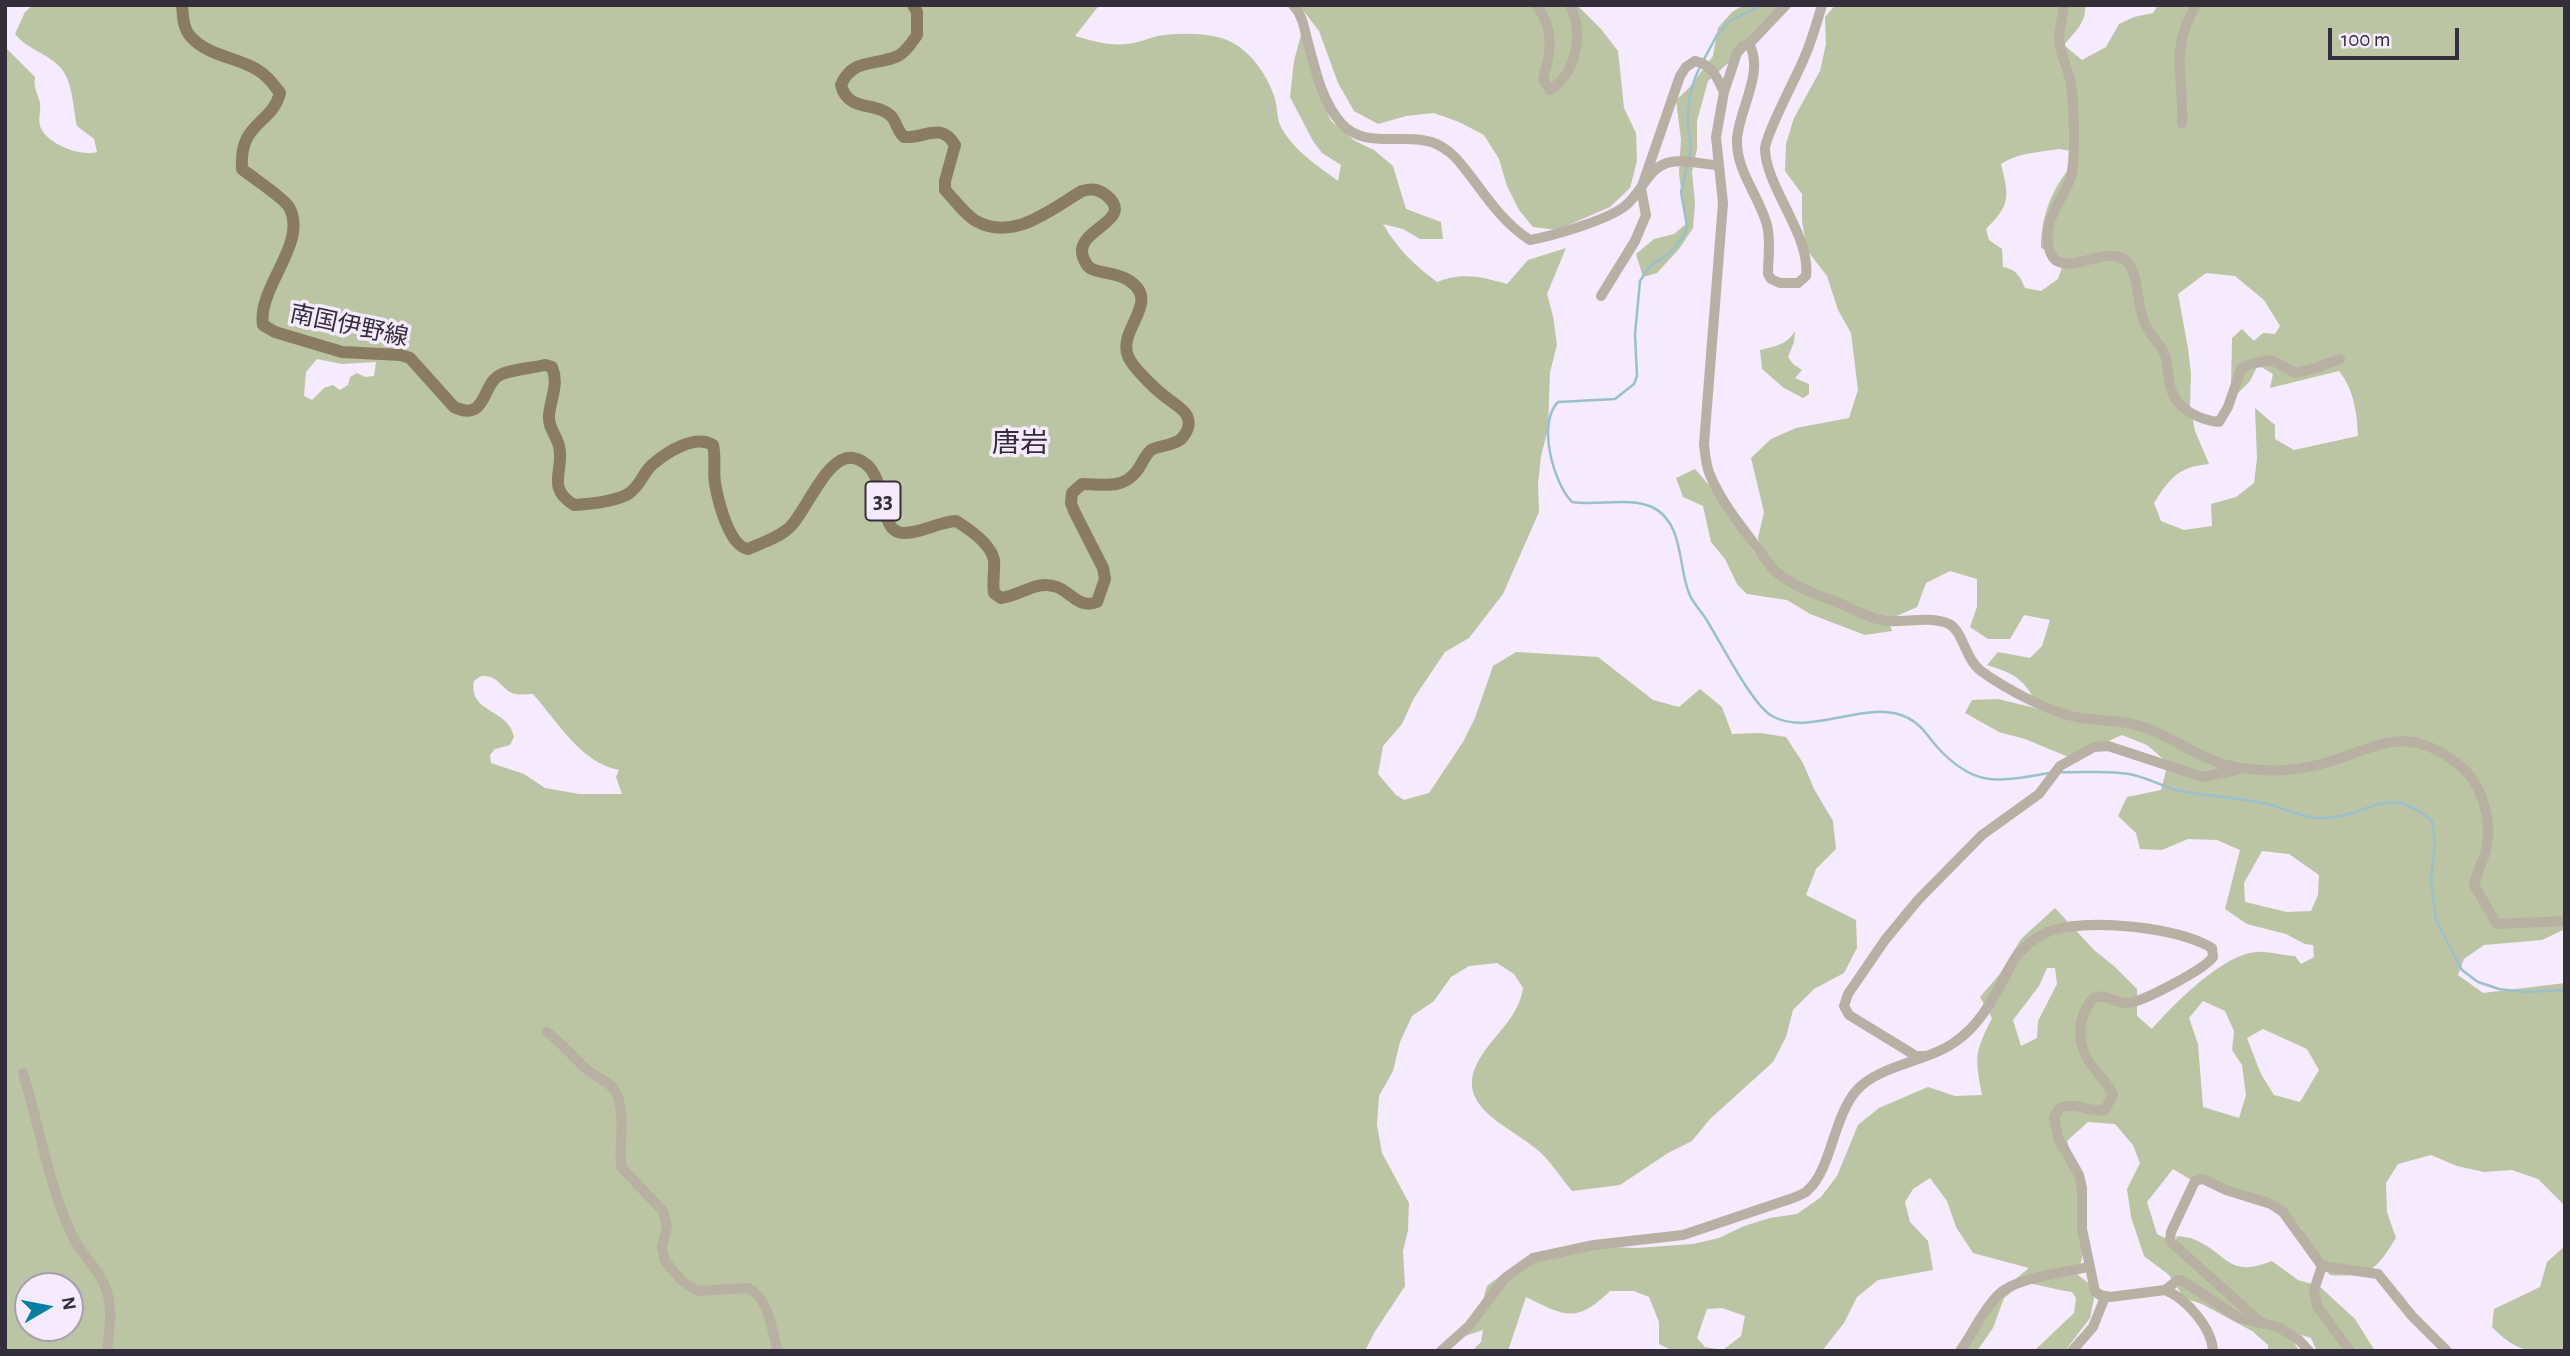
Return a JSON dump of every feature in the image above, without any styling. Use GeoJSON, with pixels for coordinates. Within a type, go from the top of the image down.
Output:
{"type":"FeatureCollection","features":[{"type":"Feature","properties":{"kind":"main road","name":"南国伊野線"},"geometry":{"type":"LineString","coordinates":[[182,5],[184,25],[190,37],[212,51],[256,69],[269,78],[280,93],[278,101],[250,132],[241,153],[242,169],[289,208],[294,229],[261,311],[263,325],[275,332],[342,352],[401,355],[411,358],[454,407],[461,410],[470,411],[477,408],[485,399],[494,380],[502,374],[545,365],[552,367],[556,384],[549,416],[550,429],[558,442],[560,452],[557,475],[559,489],[573,505],[630,493],[651,465],[685,444],[708,441],[715,452],[715,483],[724,519],[736,543],[748,549],[786,531],[837,461],[847,457],[856,458],[869,465],[876,475],[888,524],[893,531],[919,531],[956,521],[990,549],[994,559],[993,587],[1001,598],[1010,597],[1033,586],[1047,585],[1058,587],[1084,605],[1091,605],[1097,602],[1105,579],[1103,568],[1074,512],[1072,493],[1082,484],[1122,484],[1135,473],[1153,449],[1178,442],[1187,432],[1187,414],[1163,395],[1127,355],[1126,342],[1141,304],[1142,296],[1138,287],[1126,279],[1092,270],[1085,264],[1081,252],[1083,242],[1112,218],[1115,209],[1112,201],[1100,191],[1090,189],[1082,191],[1026,225],[990,226],[975,220],[945,190],[954,145],[950,136],[936,131],[913,138],[904,136],[892,117],[860,105],[843,92],[841,85],[852,69],[861,64],[897,56],[917,36],[913,5]]}},
{"type":"Feature","properties":{"kind":"street"},"geometry":{"type":"LineString","coordinates":[[1293,5],[1303,23],[1329,108],[1342,125],[1361,136],[1427,141],[1442,146],[1457,159],[1514,230],[1530,240],[1557,235],[1625,207],[1654,171],[1672,161],[1715,165]]}},
{"type":"Feature","properties":{"kind":"street"},"geometry":{"type":"LineString","coordinates":[[1536,5],[1543,14],[1550,35],[1552,49],[1543,79],[1550,90],[1558,85],[1569,69],[1576,49],[1579,34],[1576,17],[1570,5]]}},
{"type":"Feature","properties":{"kind":"street"},"geometry":{"type":"LineString","coordinates":[[1787,5],[1737,53],[1724,92],[1716,136],[1715,165],[1723,194],[1721,246],[1704,444],[1708,472],[1721,496],[1774,570],[1790,582],[1886,621],[1933,621],[1950,624],[1959,634],[1964,650],[1979,669],[2012,690],[2058,711],[2080,717],[2139,725],[2227,765],[2286,770],[2324,764],[2390,741],[2412,741],[2432,747],[2460,765],[2473,780],[2486,812],[2489,829],[2486,850],[2474,885],[2497,924],[2565,921]]}},
{"type":"Feature","properties":{"kind":"street"},"geometry":{"type":"LineString","coordinates":[[1749,44],[1755,64],[1737,139],[1740,163],[1768,227],[1768,274],[1771,279],[1780,283],[1798,283],[1806,276],[1807,258],[1786,205],[1767,167],[1764,146],[1806,55],[1822,5]]}},
{"type":"Feature","properties":{"kind":"street"},"geometry":{"type":"LineString","coordinates":[[2064,5],[2059,37],[2073,95],[2074,165],[2050,217],[2046,233],[2050,253],[2059,262],[2068,264],[2113,254],[2128,261],[2133,271],[2144,322],[2164,353],[2172,393],[2189,413],[2209,421],[2219,422],[2228,407],[2241,369],[2250,364],[2271,360],[2296,373],[2316,369],[2340,359]]}},
{"type":"Feature","properties":{"kind":"street"},"geometry":{"type":"LineString","coordinates":[[2182,123],[2180,42],[2185,23],[2196,5]]}},
{"type":"Feature","properties":{"kind":"street"},"geometry":{"type":"LineString","coordinates":[[1601,296],[1635,242],[1646,215],[1641,189],[1680,76],[1686,67],[1695,61],[1711,67],[1724,92]]}},
{"type":"Feature","properties":{"kind":"street"},"geometry":{"type":"LineString","coordinates":[[1929,1056],[1916,1056],[1849,1015],[1844,1006],[1848,994],[1885,940],[1918,900],[1982,835],[2039,794],[2060,766],[2094,747],[2108,747],[2203,777],[2241,768]]}},
{"type":"Feature","properties":{"kind":"street"},"geometry":{"type":"LineString","coordinates":[[1441,1351],[1469,1326],[1505,1278],[1533,1258],[1594,1245],[1683,1235],[1808,1191],[1819,1174],[1844,1108],[1857,1090],[1881,1074],[1943,1050],[1970,1030],[1984,1014],[2018,953],[2034,940],[2049,931],[2102,926],[2155,929],[2196,939],[2211,948],[2213,957],[2200,971],[2128,1003],[2102,995],[2095,997],[2084,1012],[2080,1028],[2084,1051],[2113,1094],[2105,1110],[2094,1111],[2070,1105],[2059,1109],[2054,1117],[2058,1138],[2080,1175],[2082,1229],[2095,1290],[2105,1297],[2165,1290],[2176,1294],[2211,1335],[2213,1351]]}},
{"type":"Feature","properties":{"kind":"street"},"geometry":{"type":"LineString","coordinates":[[547,1032],[566,1046],[587,1069],[613,1088],[618,1095],[621,1114],[621,1167],[663,1211],[667,1226],[662,1247],[667,1265],[682,1281],[698,1292],[748,1288],[755,1292],[765,1306],[778,1351]]}},
{"type":"Feature","properties":{"kind":"street"},"geometry":{"type":"LineString","coordinates":[[23,1073],[50,1174],[70,1231],[107,1290],[111,1312],[107,1351]]}},
{"type":"Feature","properties":{"kind":"street"},"geometry":{"type":"LineString","coordinates":[[2261,1322],[2170,1241],[2171,1232],[2195,1181],[2203,1179],[2227,1190],[2271,1203],[2283,1212],[2322,1266],[2378,1274],[2447,1351]]}},
{"type":"Feature","properties":{"kind":"street"},"geometry":{"type":"LineString","coordinates":[[2322,1266],[2314,1290],[2317,1306],[2350,1351]]}},
{"type":"Feature","properties":{"kind":"street"},"geometry":{"type":"LineString","coordinates":[[1960,1351],[1998,1294],[2010,1286],[2088,1267]]}},
{"type":"Feature","properties":{"kind":"street"},"geometry":{"type":"LineString","coordinates":[[2165,1290],[2178,1280],[2183,1281],[2239,1318],[2278,1327],[2299,1340],[2309,1351]]}},
{"type":"Feature","properties":{"kind":"street"},"geometry":{"type":"LineString","coordinates":[[2072,1351],[2093,1327],[2105,1297]]}},
{"type":"Feature","properties":{"kind":"green space"},"geometry":{"type":"Polygon","coordinates":[[[33,5],[1102,5],[1075,36],[1101,43],[1121,44],[1165,35],[1196,34],[1227,40],[1245,51],[1266,77],[1275,100],[1279,123],[1286,136],[1306,157],[1338,181],[1341,165],[1322,153],[1313,141],[1290,97],[1294,61],[1302,31],[1320,94],[1331,121],[1393,166],[1406,209],[1441,222],[1443,239],[1420,239],[1403,229],[1383,224],[1413,263],[1437,282],[1456,277],[1472,277],[1507,284],[1528,260],[1566,248],[1547,294],[1557,345],[1550,372],[1548,429],[1538,484],[1539,512],[1503,594],[1469,638],[1445,652],[1414,698],[1402,724],[1383,746],[1378,774],[1396,795],[1404,800],[1429,793],[1463,742],[1475,718],[1493,666],[1516,652],[1598,657],[1653,700],[1679,707],[1700,689],[1722,707],[1732,734],[1760,733],[1786,737],[1803,763],[1814,789],[1833,821],[1836,849],[1816,869],[1806,895],[1856,920],[1857,948],[1844,973],[1814,989],[1793,1010],[1786,1037],[1773,1062],[1710,1119],[1692,1141],[1668,1153],[1620,1185],[1572,1191],[1539,1151],[1484,1110],[1476,1099],[1472,1086],[1474,1072],[1482,1055],[1517,1007],[1523,988],[1514,974],[1497,963],[1469,966],[1451,977],[1434,1001],[1412,1016],[1400,1042],[1393,1071],[1379,1096],[1377,1125],[1382,1153],[1409,1203],[1408,1230],[1403,1251],[1405,1286],[1365,1351],[5,1351],[5,47],[35,77],[40,103],[39,123],[49,138],[74,151],[97,152],[94,139],[77,126],[70,87],[60,67],[15,34],[25,12],[33,5]],[[317,359],[306,372],[304,396],[312,400],[324,388],[333,385],[340,390],[348,385],[350,377],[357,373],[365,377],[374,376],[376,362],[342,364],[317,359]],[[481,676],[474,681],[477,700],[505,721],[514,737],[510,745],[495,749],[490,755],[491,763],[524,774],[545,788],[579,794],[622,794],[616,777],[619,770],[605,766],[581,750],[533,694],[513,693],[491,677],[481,676]]]}},
{"type":"Feature","properties":{"kind":"green space"},"geometry":{"type":"Polygon","coordinates":[[[1299,5],[1577,5],[1618,51],[1624,108],[1636,133],[1637,161],[1630,188],[1610,207],[1557,230],[1533,227],[1519,210],[1507,186],[1499,159],[1484,135],[1434,113],[1406,116],[1378,124],[1354,111],[1338,83],[1319,31],[1299,5]]]}},
{"type":"Feature","properties":{"kind":"green space"},"geometry":{"type":"Polygon","coordinates":[[[1744,5],[1780,5],[1746,41],[1736,56],[1708,81],[1697,121],[1697,149],[1692,172],[1695,204],[1693,228],[1679,249],[1657,273],[1643,277],[1636,254],[1654,239],[1674,234],[1686,224],[1679,174],[1681,139],[1676,100],[1689,88],[1713,56],[1718,28],[1732,12],[1744,5]]]}},
{"type":"Feature","properties":{"kind":"green space"},"geometry":{"type":"Polygon","coordinates":[[[1835,5],[2085,5],[2082,22],[2064,45],[2082,60],[2106,47],[2119,24],[2153,13],[2158,5],[2565,5],[2565,929],[2542,940],[2484,945],[2464,959],[2458,975],[2483,993],[2565,983],[2565,1206],[2538,1179],[2512,1170],[2484,1172],[2457,1166],[2431,1155],[2398,1164],[2386,1183],[2387,1212],[2396,1238],[2377,1265],[2363,1273],[2343,1276],[2330,1275],[2312,1255],[2302,1229],[2283,1207],[2193,1181],[2173,1169],[2147,1202],[2157,1234],[2175,1243],[2177,1236],[2191,1238],[2236,1266],[2257,1266],[2272,1261],[2298,1280],[2319,1286],[2355,1319],[2375,1351],[2317,1351],[2311,1338],[2288,1331],[2299,1351],[2268,1351],[2268,1345],[2252,1331],[2202,1304],[2184,1298],[2169,1275],[2144,1256],[2131,1217],[2127,1189],[2140,1163],[2133,1145],[2115,1124],[2088,1122],[2067,1141],[2087,1192],[2084,1249],[2078,1275],[2096,1289],[2090,1318],[2065,1351],[2034,1351],[2074,1313],[2076,1298],[2072,1292],[2023,1283],[2004,1298],[1993,1328],[1977,1351],[1963,1351],[1999,1293],[2029,1268],[1973,1253],[1956,1227],[1947,1201],[1930,1178],[1913,1189],[1905,1202],[1910,1222],[1928,1241],[1933,1270],[1878,1280],[1857,1297],[1844,1323],[1822,1351],[1673,1351],[1659,1344],[1659,1322],[1649,1297],[1634,1291],[1610,1291],[1588,1309],[1570,1314],[1551,1309],[1526,1297],[1508,1351],[1472,1351],[1481,1342],[1483,1330],[1456,1339],[1478,1318],[1487,1286],[1509,1269],[1584,1246],[1637,1248],[1693,1244],[1719,1238],[1770,1218],[1797,1214],[1821,1197],[1837,1176],[1858,1125],[1879,1108],[1928,1087],[1955,1096],[1982,1095],[1978,1072],[1979,1048],[1992,1018],[1980,997],[1999,975],[2021,939],[2055,908],[2094,950],[2137,989],[2137,1016],[2152,1029],[2200,982],[2243,955],[2261,952],[2295,956],[2301,964],[2314,957],[2313,945],[2286,934],[2247,924],[2225,909],[2240,850],[2217,840],[2188,839],[2162,850],[2140,849],[2136,833],[2118,816],[2127,797],[2161,790],[2168,763],[2147,745],[2122,735],[2071,758],[2025,739],[1999,732],[1965,713],[1972,700],[1998,699],[2039,709],[2025,685],[2013,675],[1987,665],[1998,652],[2030,658],[2042,646],[2050,620],[2024,615],[2010,639],[1988,639],[1970,627],[1977,607],[1977,579],[1950,571],[1926,583],[1917,607],[1888,620],[1892,631],[1865,635],[1810,614],[1787,600],[1747,594],[1737,584],[1725,559],[1711,542],[1703,506],[1683,497],[1676,478],[1695,469],[1728,507],[1753,551],[1764,562],[1758,538],[1764,512],[1751,458],[1771,439],[1796,428],[1849,418],[1858,390],[1851,333],[1838,310],[1827,276],[1807,250],[1802,221],[1802,194],[1785,171],[1786,144],[1794,118],[1820,71],[1826,44],[1825,17],[1835,5]],[[2059,149],[2022,155],[2001,164],[2006,199],[2000,213],[1986,229],[1989,240],[2002,249],[2003,267],[2017,274],[2025,288],[2041,291],[2058,279],[2063,265],[2053,254],[2041,248],[2043,225],[2049,203],[2073,164],[2071,151],[2059,149]],[[2206,273],[2178,294],[2188,348],[2190,405],[2195,431],[2209,464],[2182,471],[2170,480],[2154,503],[2161,521],[2184,530],[2212,526],[2211,504],[2236,497],[2254,483],[2257,459],[2255,408],[2275,425],[2275,439],[2294,450],[2358,436],[2354,402],[2339,371],[2270,388],[2273,374],[2258,365],[2250,381],[2237,394],[2231,387],[2232,338],[2242,329],[2254,341],[2263,333],[2275,334],[2280,326],[2264,300],[2235,276],[2206,273]],[[2262,851],[2244,883],[2245,902],[2287,912],[2311,911],[2318,895],[2319,875],[2289,854],[2262,851]],[[2047,968],[2039,986],[2013,1020],[2021,1046],[2037,1038],[2038,1021],[2057,984],[2055,968],[2047,968]],[[2203,1001],[2189,1018],[2198,1044],[2203,1107],[2239,1118],[2246,1095],[2242,1065],[2232,1050],[2234,1031],[2225,1011],[2203,1001]],[[2263,1029],[2247,1038],[2261,1074],[2274,1095],[2300,1102],[2319,1070],[2307,1049],[2263,1029]],[[1722,1308],[1707,1309],[1697,1338],[1705,1347],[1723,1350],[1741,1336],[1745,1316],[1722,1308]]]}},
{"type":"Feature","properties":{"kind":"green space"},"geometry":{"type":"Polygon","coordinates":[[[1795,331],[1788,357],[1802,370],[1795,378],[1809,384],[1809,394],[1803,398],[1784,388],[1762,369],[1760,350],[1785,342],[1795,331]]]}},
{"type":"Feature","properties":{"kind":"green space"},"geometry":{"type":"Polygon","coordinates":[[[2565,1246],[2565,1351],[2533,1351],[2517,1346],[2492,1327],[2494,1309],[2540,1287],[2547,1262],[2565,1246]]]}},
{"type":"Feature","properties":{"kind":"waterway"},"geometry":{"type":"LineString","coordinates":[[1703,61],[1717,35],[1730,21],[1762,5]]}},
{"type":"Feature","properties":{"kind":"waterway"},"geometry":{"type":"LineString","coordinates":[[1689,159],[1689,100],[1700,67]]}},
{"type":"Feature","properties":{"kind":"waterway"},"geometry":{"type":"LineString","coordinates":[[1687,166],[1681,192],[1687,226],[1684,235],[1670,253],[1650,266],[1640,281],[1635,334],[1637,376],[1634,384],[1615,399],[1558,402],[1552,412],[1548,438],[1550,452],[1565,493],[1572,502],[1643,504],[1662,514],[1675,534],[1690,596],[1746,686],[1764,710],[1772,716],[1787,722],[1804,723],[1875,712],[1892,713],[1917,724],[1952,761],[1977,776],[2002,779],[2050,773]]}},
{"type":"Feature","properties":{"kind":"waterway"},"geometry":{"type":"LineString","coordinates":[[2060,772],[2129,774],[2180,791],[2260,802],[2317,818],[2349,814],[2388,803],[2416,809],[2432,821],[2435,844],[2431,879],[2436,920],[2462,970],[2478,982],[2499,989],[2524,992],[2565,990]]}},
{"type":"Feature","properties":{"kind":"district","name":"唐岩"},"geometry":{"type":"Point","coordinates":[1020,444]}}]}
